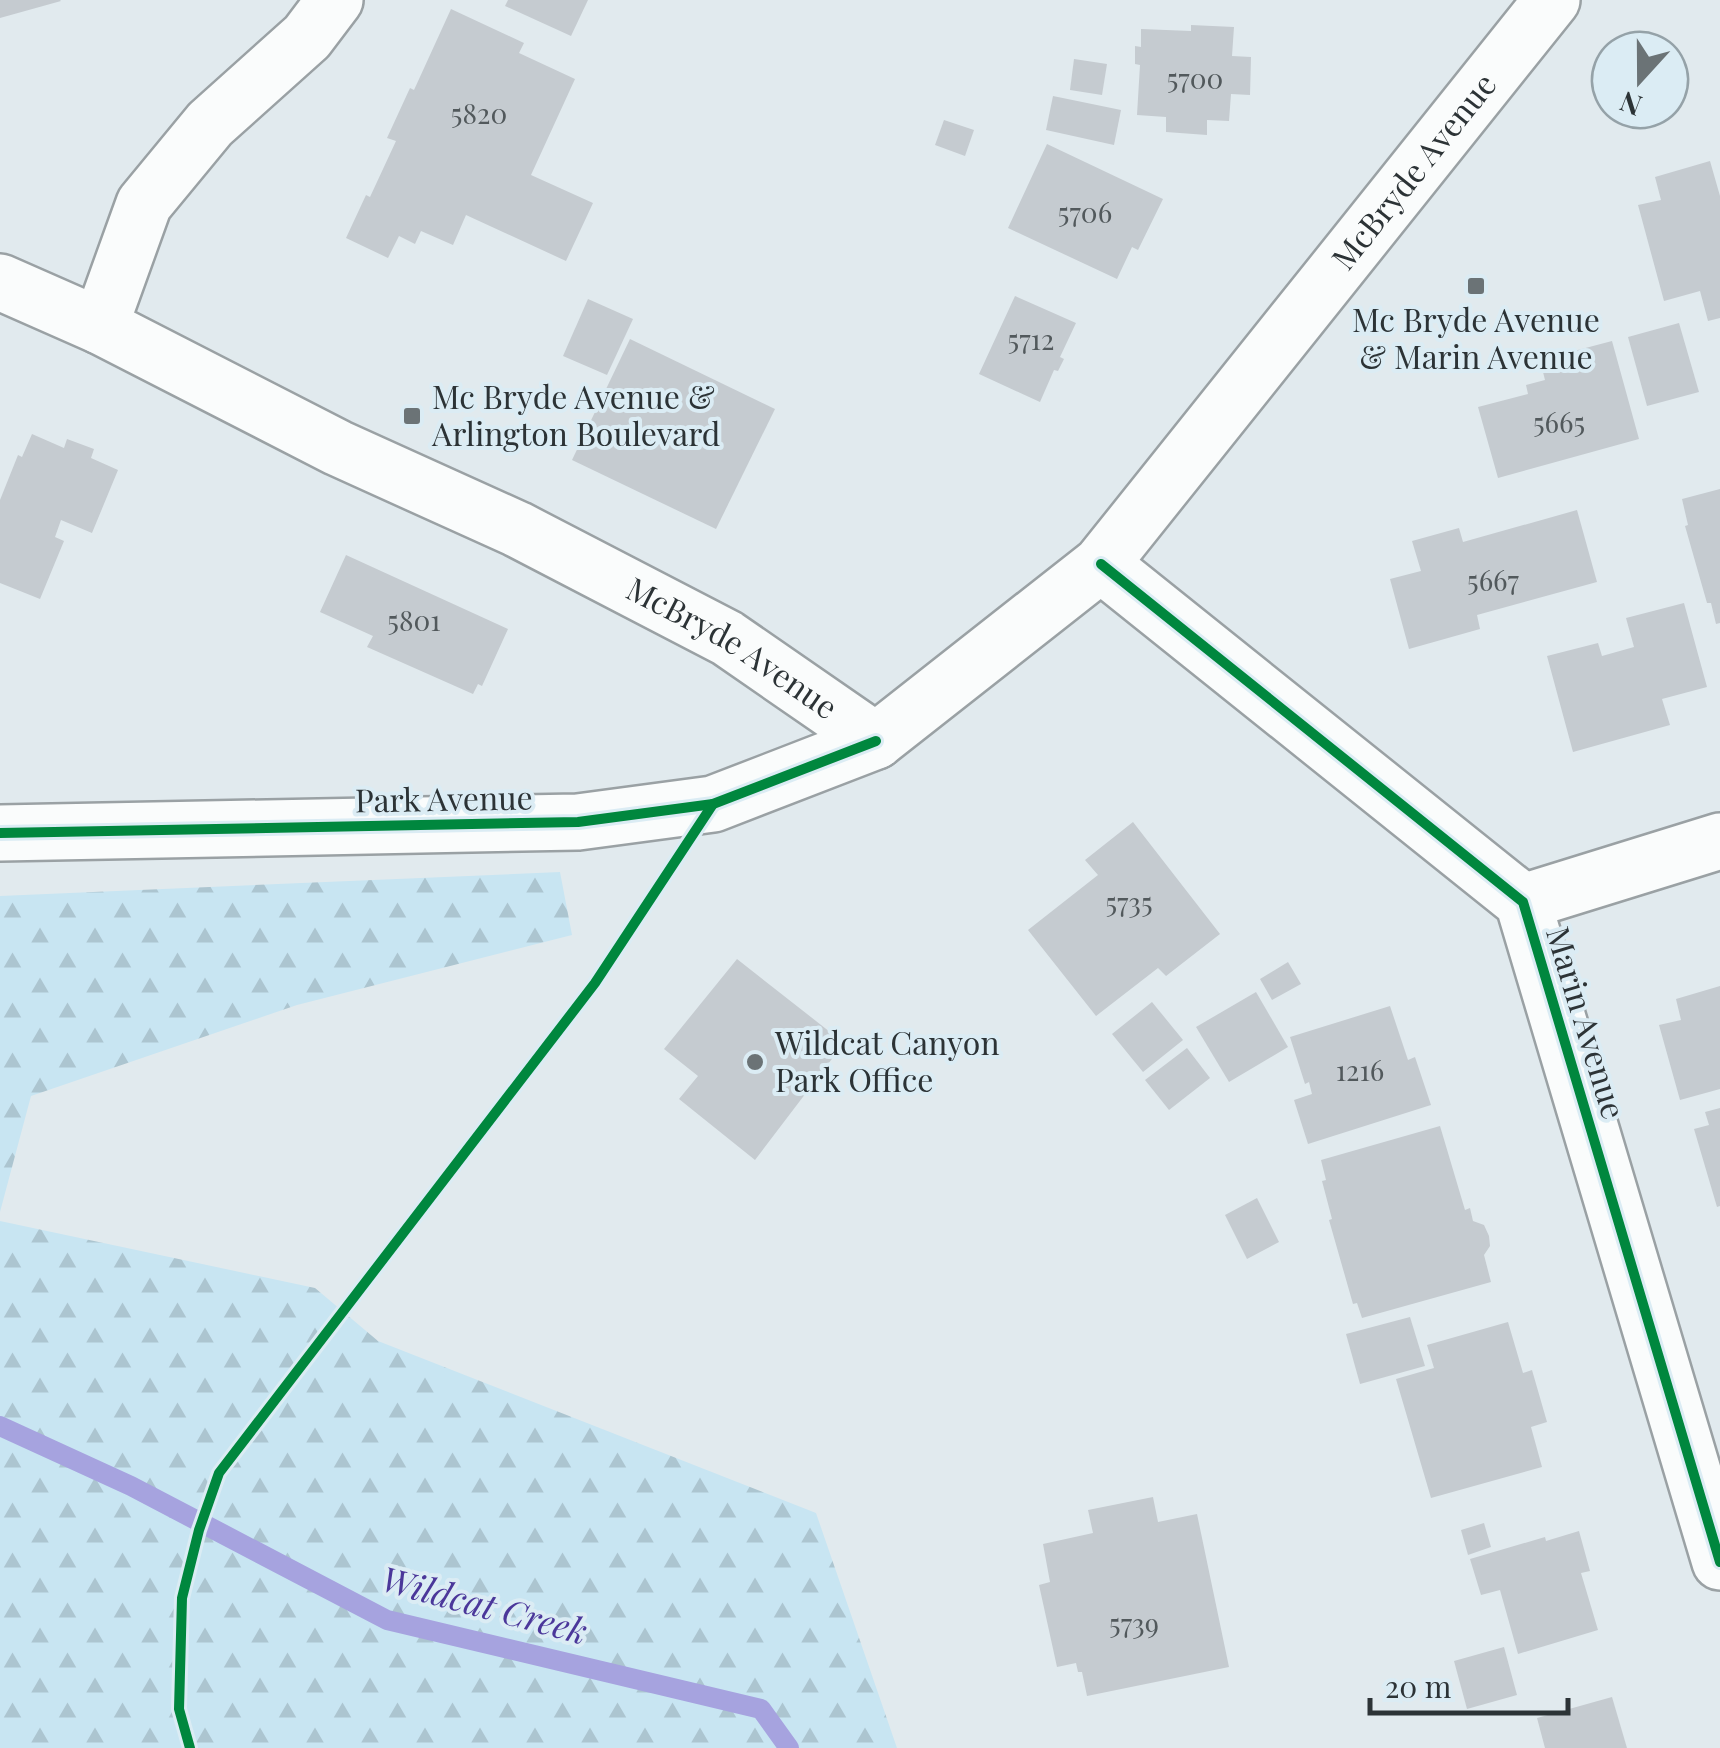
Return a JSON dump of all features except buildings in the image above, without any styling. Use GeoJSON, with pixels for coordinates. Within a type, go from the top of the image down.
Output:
{"type":"FeatureCollection","features":[{"type":"Feature","properties":{"kind":"street"},"geometry":{"type":"LineString","coordinates":[[100,326],[144,204],[210,124],[307,37],[335,0]]}},
{"type":"Feature","properties":{"kind":"street","name":"McBryde Avenue"},"geometry":{"type":"LineString","coordinates":[[0,282],[100,326],[338,448],[516,529],[726,638],[876,741],[1102,564],[1552,0]]}},
{"type":"Feature","properties":{"kind":"street","name":"Marin Avenue"},"geometry":{"type":"LineString","coordinates":[[1102,564],[1523,902],[1720,1562]]}},
{"type":"Feature","properties":{"kind":"street","name":"Park Avenue"},"geometry":{"type":"LineString","coordinates":[[0,834],[578,822],[713,804],[876,741]]}},
{"type":"Feature","properties":{"kind":"street"},"geometry":{"type":"LineString","coordinates":[[1523,902],[1720,841]]}},
{"type":"Feature","properties":{"kind":"green space"},"geometry":{"type":"Polygon","coordinates":[[[560,872],[572,935],[297,1005],[31,1096],[0,1212],[0,896],[560,872]]]}},
{"type":"Feature","properties":{"kind":"green space"},"geometry":{"type":"Polygon","coordinates":[[[0,1221],[315,1288],[378,1341],[816,1513],[897,1748],[0,1748],[0,1221]]]}},
{"type":"Feature","properties":{"kind":"waterway","name":"Wildcat Creek"},"geometry":{"type":"LineString","coordinates":[[0,1426],[131,1486],[387,1620],[761,1709],[789,1748]]}},
{"type":"Feature","properties":{"kind":"cycle path"},"geometry":{"type":"LineString","coordinates":[[1101,564],[1523,902],[1720,1562]]}},
{"type":"Feature","properties":{"kind":"cycle path"},"geometry":{"type":"LineString","coordinates":[[0,833],[578,822],[713,804],[876,741]]}},
{"type":"Feature","properties":{"kind":"cycle path"},"geometry":{"type":"LineString","coordinates":[[190,1748],[179,1709],[182,1598],[219,1473],[595,983],[713,804]]}},
{"type":"Feature","properties":{"kind":"place","name":"Mc Bryde Avenue & Marin Avenue"},"geometry":{"type":"Point","coordinates":[1476,286]}},
{"type":"Feature","properties":{"kind":"place","name":"Mc Bryde Avenue & Arlington Boulevard"},"geometry":{"type":"Point","coordinates":[412,416]}},
{"type":"Feature","properties":{"kind":"place","name":"Wildcat Canyon Park Office"},"geometry":{"type":"Point","coordinates":[755,1062]}}]}
